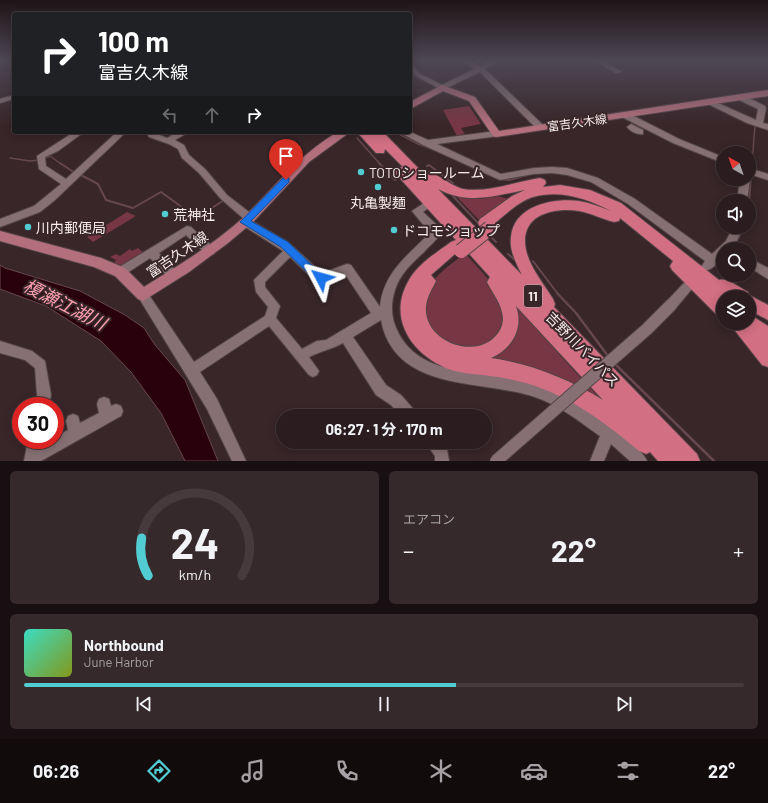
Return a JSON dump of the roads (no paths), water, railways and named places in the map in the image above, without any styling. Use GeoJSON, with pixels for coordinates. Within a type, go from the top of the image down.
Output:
{"type":"FeatureCollection","features":[{"type":"Feature","properties":{"kind":"highway","name":"吉野川バイパス"},"geometry":{"type":"LineString","coordinates":[[365,134],[672,461]]}},
{"type":"Feature","properties":{"kind":"highway","name":"吉野川バイパス"},"geometry":{"type":"LineString","coordinates":[[378,134],[690,461]]}},
{"type":"Feature","properties":{"kind":"highway"},"geometry":{"type":"LineString","coordinates":[[407,164],[440,184],[461,193],[487,194],[534,183],[557,182],[570,184],[583,189],[616,207],[716,295]]}},
{"type":"Feature","properties":{"kind":"highway"},"geometry":{"type":"LineString","coordinates":[[602,200],[569,190],[541,190],[517,199],[459,249],[422,274],[413,286],[409,298],[410,322],[421,343],[440,357],[453,362],[502,368],[545,380],[571,391],[598,407],[667,461]]}},
{"type":"Feature","properties":{"kind":"highway"},"geometry":{"type":"LineString","coordinates":[[487,226],[523,203],[539,196],[552,194],[571,197],[592,205],[614,217],[719,290]]}},
{"type":"Feature","properties":{"kind":"highway"},"geometry":{"type":"LineString","coordinates":[[558,323],[522,257],[518,240],[521,224],[536,211],[557,206],[578,206],[614,217]]}},
{"type":"Feature","properties":{"kind":"highway"},"geometry":{"type":"LineString","coordinates":[[459,249],[429,279],[421,291],[417,309],[418,320],[422,330],[432,340],[445,349],[467,356],[477,355],[498,346],[510,331],[510,309],[505,296],[491,277],[478,253]]}},
{"type":"Feature","properties":{"kind":"highway"},"geometry":{"type":"LineString","coordinates":[[680,263],[729,290]]}},
{"type":"Feature","properties":{"kind":"highway"},"geometry":{"type":"LineString","coordinates":[[680,263],[716,302]]}},
{"type":"Feature","properties":{"kind":"highway"},"geometry":{"type":"LineString","coordinates":[[756,306],[768,313]]}},
{"type":"Feature","properties":{"kind":"highway"},"geometry":{"type":"LineString","coordinates":[[756,319],[768,328]]}},
{"type":"Feature","properties":{"kind":"highway"},"geometry":{"type":"LineString","coordinates":[[756,327],[768,336]]}},
{"type":"Feature","properties":{"kind":"highway"},"geometry":{"type":"LineString","coordinates":[[744,330],[758,345],[768,359]]}},
{"type":"Feature","properties":{"kind":"main road"},"geometry":{"type":"LineString","coordinates":[[412,104],[442,88],[472,99],[496,134]]}},
{"type":"Feature","properties":{"kind":"main road","name":"富吉久木線"},"geometry":{"type":"LineString","coordinates":[[496,134],[768,93]]}},
{"type":"Feature","properties":{"kind":"main road","name":"富吉久木線"},"geometry":{"type":"LineString","coordinates":[[0,236],[97,262],[120,272],[143,295],[210,251],[247,220],[319,149],[342,134]]}},
{"type":"Feature","properties":{"kind":"street"},"geometry":{"type":"LineString","coordinates":[[432,83],[442,88],[452,83]]}},
{"type":"Feature","properties":{"kind":"street"},"geometry":{"type":"LineString","coordinates":[[497,83],[509,93],[540,127]]}},
{"type":"Feature","properties":{"kind":"street"},"geometry":{"type":"LineString","coordinates":[[752,96],[760,103],[762,108],[759,124]]}},
{"type":"Feature","properties":{"kind":"street"},"geometry":{"type":"LineString","coordinates":[[740,97],[762,108]]}},
{"type":"Feature","properties":{"kind":"street"},"geometry":{"type":"LineString","coordinates":[[0,102],[12,98]]}},
{"type":"Feature","properties":{"kind":"street"},"geometry":{"type":"LineString","coordinates":[[708,102],[768,127]]}},
{"type":"Feature","properties":{"kind":"street"},"geometry":{"type":"LineString","coordinates":[[625,115],[637,128],[676,141],[716,157]]}},
{"type":"Feature","properties":{"kind":"street"},"geometry":{"type":"LineString","coordinates":[[67,184],[42,167],[41,156],[55,149],[77,134]]}},
{"type":"Feature","properties":{"kind":"street"},"geometry":{"type":"LineString","coordinates":[[0,223],[37,209],[67,184],[120,134]]}},
{"type":"Feature","properties":{"kind":"street"},"geometry":{"type":"LineString","coordinates":[[153,134],[152,135],[180,145],[184,149],[185,156],[202,171],[224,197],[257,230],[272,236],[288,253],[321,278],[347,268],[372,306],[383,313]]}},
{"type":"Feature","properties":{"kind":"street"},"geometry":{"type":"LineString","coordinates":[[167,141],[181,134]]}},
{"type":"Feature","properties":{"kind":"street"},"geometry":{"type":"LineString","coordinates":[[407,134],[500,177],[538,170],[553,170],[576,173],[595,180],[620,193],[709,263],[716,257]]}},
{"type":"Feature","properties":{"kind":"street"},"geometry":{"type":"LineString","coordinates":[[426,143],[496,134]]}},
{"type":"Feature","properties":{"kind":"street"},"geometry":{"type":"LineString","coordinates":[[756,175],[768,177]]}},
{"type":"Feature","properties":{"kind":"street"},"geometry":{"type":"LineString","coordinates":[[430,203],[417,211],[434,229],[433,236],[409,258],[394,278],[387,294],[383,313],[395,341],[408,357],[424,368],[442,375],[509,383],[538,391],[574,411],[608,434],[640,461]]}},
{"type":"Feature","properties":{"kind":"street"},"geometry":{"type":"LineString","coordinates":[[120,272],[187,230],[210,251]]}},
{"type":"Feature","properties":{"kind":"street"},"geometry":{"type":"LineString","coordinates":[[151,252],[173,276]]}},
{"type":"Feature","properties":{"kind":"street"},"geometry":{"type":"LineString","coordinates":[[192,370],[270,319],[274,306],[260,289],[259,280],[288,253]]}},
{"type":"Feature","properties":{"kind":"street"},"geometry":{"type":"LineString","coordinates":[[756,266],[768,274]]}},
{"type":"Feature","properties":{"kind":"street"},"geometry":{"type":"LineString","coordinates":[[496,461],[641,334],[687,288]]}},
{"type":"Feature","properties":{"kind":"street"},"geometry":{"type":"LineString","coordinates":[[143,295],[192,370],[212,404],[239,461]]}},
{"type":"Feature","properties":{"kind":"street"},"geometry":{"type":"LineString","coordinates":[[300,356],[317,346],[328,345],[383,313]]}},
{"type":"Feature","properties":{"kind":"street"},"geometry":{"type":"LineString","coordinates":[[270,319],[313,371]]}},
{"type":"Feature","properties":{"kind":"street"},"geometry":{"type":"LineString","coordinates":[[345,335],[381,390],[396,400],[404,409]]}},
{"type":"Feature","properties":{"kind":"street"},"geometry":{"type":"LineString","coordinates":[[0,347],[28,355],[41,365],[44,397]]}},
{"type":"Feature","properties":{"kind":"street"},"geometry":{"type":"LineString","coordinates":[[31,459],[74,427],[109,410]]}},
{"type":"Feature","properties":{"kind":"street"},"geometry":{"type":"LineString","coordinates":[[597,461],[608,434]]}},
{"type":"Feature","properties":{"kind":"street"},"geometry":{"type":"LineString","coordinates":[[31,459],[33,449]]}},
{"type":"Feature","properties":{"kind":"street"},"geometry":{"type":"LineString","coordinates":[[438,449],[442,454],[442,461]]}},
{"type":"Feature","properties":{"kind":"water","name":"榎瀬江湖川"},"geometry":{"type":"Polygon","coordinates":[[[0,265],[5,268],[80,291],[125,315],[144,328],[155,345],[185,380],[218,461],[185,461],[161,413],[131,372],[101,341],[46,306],[0,289],[0,265]]]}},
{"type":"Feature","properties":{"kind":"waterway"},"geometry":{"type":"LineString","coordinates":[[753,146],[755,125]]}},
{"type":"Feature","properties":{"kind":"waterway"},"geometry":{"type":"LineString","coordinates":[[399,134],[418,144],[439,152]]}},
{"type":"Feature","properties":{"kind":"waterway"},"geometry":{"type":"LineString","coordinates":[[357,138],[380,164]]}},
{"type":"Feature","properties":{"kind":"waterway"},"geometry":{"type":"LineString","coordinates":[[43,159],[50,156],[61,164]]}},
{"type":"Feature","properties":{"kind":"waterway"},"geometry":{"type":"LineString","coordinates":[[10,158],[30,161],[39,160]]}},
{"type":"Feature","properties":{"kind":"waterway"},"geometry":{"type":"LineString","coordinates":[[60,163],[75,173]]}},
{"type":"Feature","properties":{"kind":"waterway"},"geometry":{"type":"LineString","coordinates":[[379,163],[395,180],[397,179]]}},
{"type":"Feature","properties":{"kind":"waterway"},"geometry":{"type":"LineString","coordinates":[[427,166],[429,165],[453,183]]}},
{"type":"Feature","properties":{"kind":"waterway"},"geometry":{"type":"LineString","coordinates":[[79,174],[98,184],[106,200],[133,208],[161,192],[197,218],[224,200]]}},
{"type":"Feature","properties":{"kind":"waterway"},"geometry":{"type":"LineString","coordinates":[[500,179],[509,180],[527,175]]}},
{"type":"Feature","properties":{"kind":"waterway"},"geometry":{"type":"LineString","coordinates":[[750,186],[750,194]]}},
{"type":"Feature","properties":{"kind":"waterway"},"geometry":{"type":"LineString","coordinates":[[451,194],[479,224]]}},
{"type":"Feature","properties":{"kind":"waterway"},"geometry":{"type":"LineString","coordinates":[[736,242],[740,234]]}},
{"type":"Feature","properties":{"kind":"waterway"},"geometry":{"type":"LineString","coordinates":[[489,235],[496,242]]}},
{"type":"Feature","properties":{"kind":"waterway"},"geometry":{"type":"LineString","coordinates":[[508,254],[517,262]]}},
{"type":"Feature","properties":{"kind":"waterway"},"geometry":{"type":"LineString","coordinates":[[533,261],[558,294]]}},
{"type":"Feature","properties":{"kind":"waterway"},"geometry":{"type":"LineString","coordinates":[[557,293],[576,313],[608,356]]}},
{"type":"Feature","properties":{"kind":"waterway"},"geometry":{"type":"LineString","coordinates":[[615,364],[714,461]]}},
{"type":"Feature","properties":{"kind":"place","name":"TOTOショールーム"},"geometry":{"type":"Point","coordinates":[361,172]}},
{"type":"Feature","properties":{"kind":"place","name":"丸亀製麺"},"geometry":{"type":"Point","coordinates":[378,187]}},
{"type":"Feature","properties":{"kind":"place","name":"荒神社"},"geometry":{"type":"Point","coordinates":[165,214]}},
{"type":"Feature","properties":{"kind":"place","name":"川内郵便局"},"geometry":{"type":"Point","coordinates":[28,227]}},
{"type":"Feature","properties":{"kind":"place","name":"ドコモショップ"},"geometry":{"type":"Point","coordinates":[394,230]}}]}
